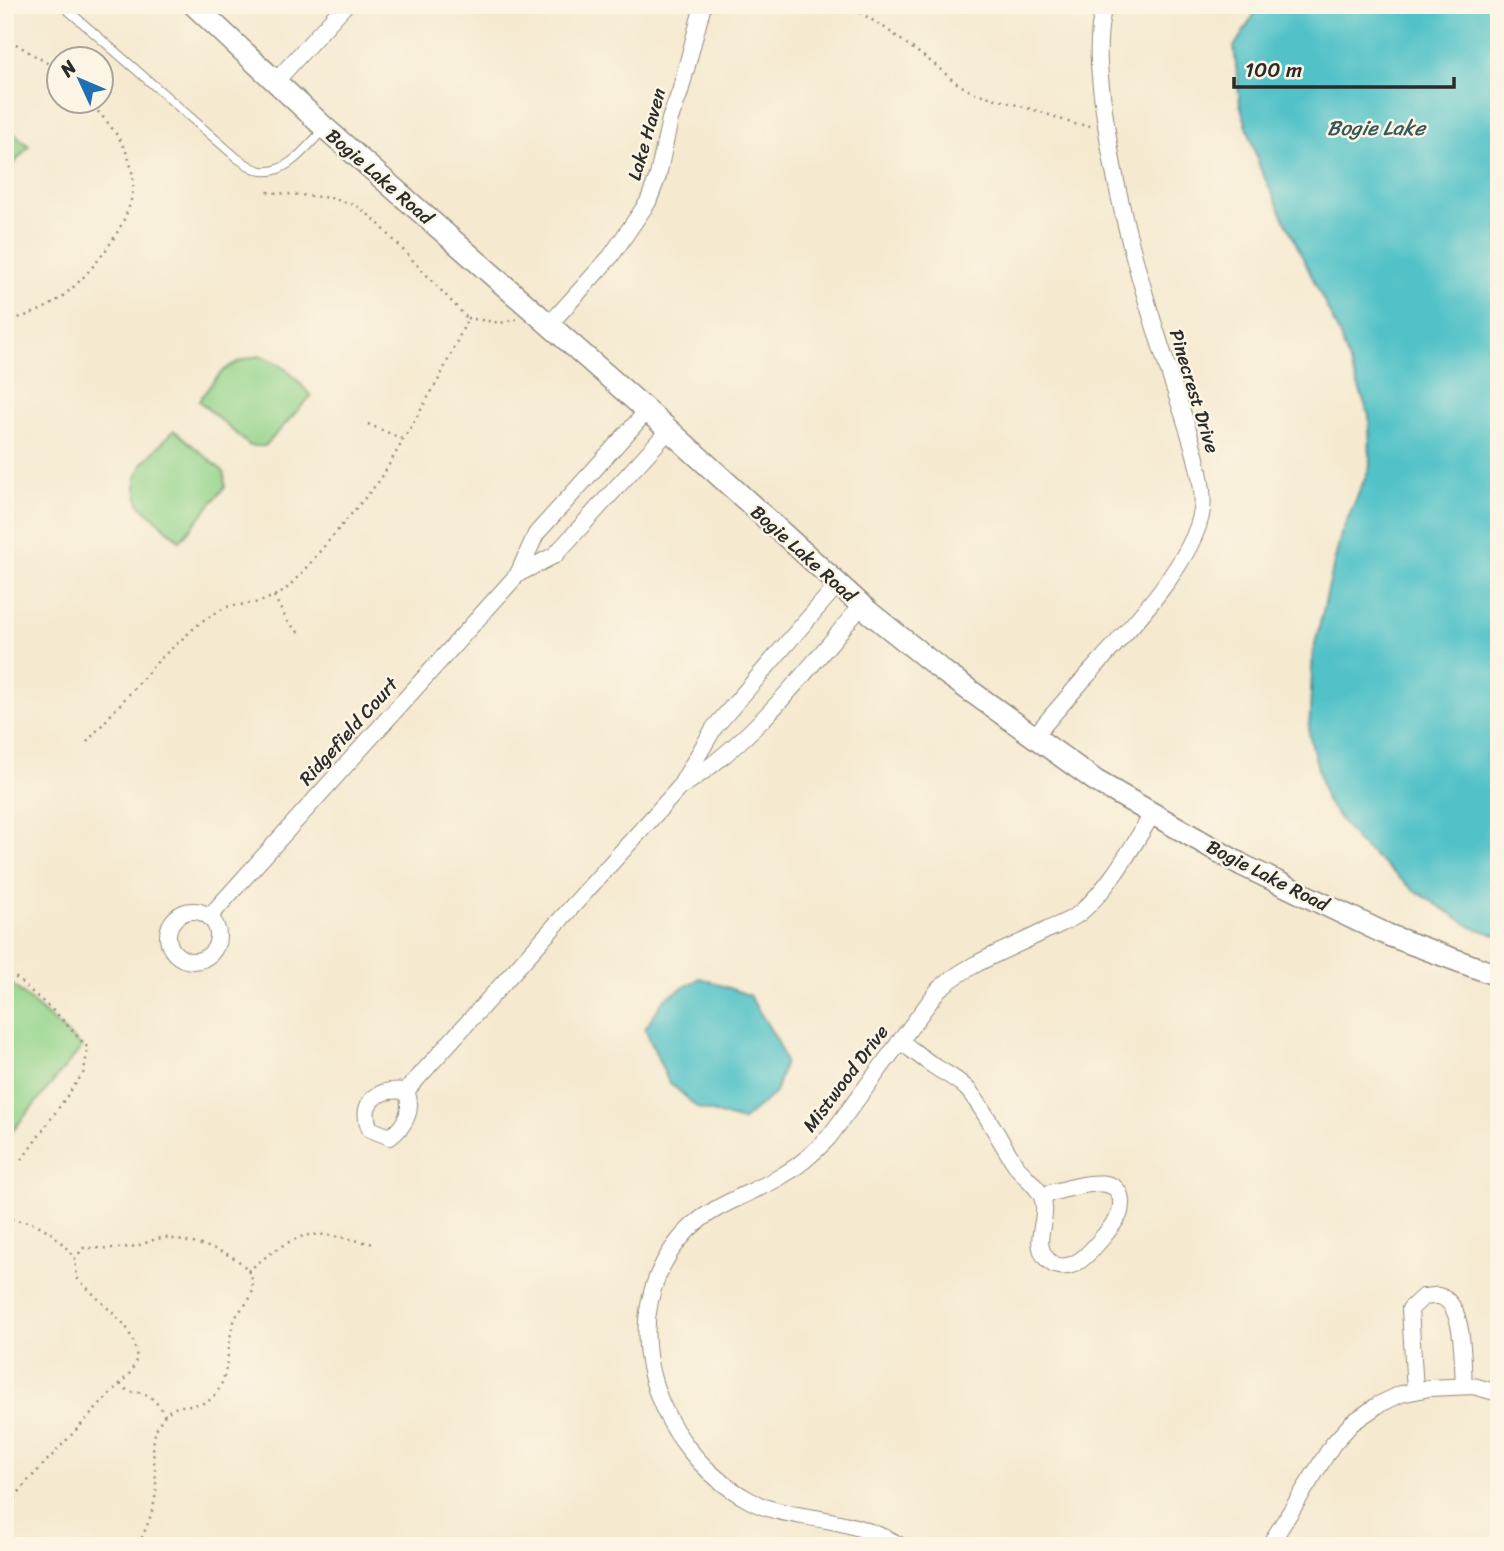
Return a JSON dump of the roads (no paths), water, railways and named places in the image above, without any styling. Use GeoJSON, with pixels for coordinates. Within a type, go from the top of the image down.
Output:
{"type":"FeatureCollection","features":[{"type":"Feature","properties":{"kind":"main road","name":"Bogie Lake Road"},"geometry":{"type":"LineString","coordinates":[[194,5],[325,128],[669,430],[862,606],[944,672],[1096,781],[1242,865],[1388,935],[1499,976]]}},
{"type":"Feature","properties":{"kind":"street"},"geometry":{"type":"LineString","coordinates":[[276,81],[345,5]]}},
{"type":"Feature","properties":{"kind":"street","name":"Lake Haven"},"geometry":{"type":"LineString","coordinates":[[543,320],[611,256],[648,202],[659,176],[670,119],[703,5]]}},
{"type":"Feature","properties":{"kind":"street","name":"Pinecrest Drive"},"geometry":{"type":"LineString","coordinates":[[1034,737],[1163,587],[1181,560],[1202,510],[1201,486],[1189,436],[1145,296],[1111,166],[1097,43],[1104,5]]}},
{"type":"Feature","properties":{"kind":"street","name":"Ridgefield Court"},"geometry":{"type":"LineString","coordinates":[[210,916],[518,574],[536,534],[647,411]]}},
{"type":"Feature","properties":{"kind":"street","name":"Ridgefield Court"},"geometry":{"type":"LineString","coordinates":[[518,574],[555,555],[669,430]]}},
{"type":"Feature","properties":{"kind":"street"},"geometry":{"type":"LineString","coordinates":[[679,788],[732,749],[838,584]]}},
{"type":"Feature","properties":{"kind":"street"},"geometry":{"type":"LineString","coordinates":[[406,1091],[679,788],[714,728],[777,681],[862,606]]}},
{"type":"Feature","properties":{"kind":"street","name":"Mistwood Drive"},"geometry":{"type":"LineString","coordinates":[[901,1546],[880,1534],[854,1526],[776,1510],[750,1500],[721,1482],[689,1448],[675,1428],[649,1372],[646,1345],[649,1297],[672,1251],[689,1230],[713,1209],[783,1176],[814,1153],[841,1124],[939,989],[955,975],[1078,915],[1119,867],[1153,813]]}},
{"type":"Feature","properties":{"kind":"street"},"geometry":{"type":"LineString","coordinates":[[900,1041],[968,1090],[1017,1166],[1042,1195],[1044,1214],[1039,1241],[1043,1255],[1053,1265],[1066,1267],[1080,1261],[1119,1217],[1121,1203],[1117,1192],[1108,1184],[1095,1181],[1042,1195]]}},
{"type":"Feature","properties":{"kind":"street"},"geometry":{"type":"LineString","coordinates":[[1415,1391],[1410,1310],[1423,1297],[1440,1296],[1452,1303],[1458,1317],[1464,1386]]}},
{"type":"Feature","properties":{"kind":"street"},"geometry":{"type":"LineString","coordinates":[[1269,1546],[1333,1444],[1352,1423],[1378,1405],[1401,1394],[1429,1388],[1473,1386],[1499,1394]]}},
{"type":"Feature","properties":{"kind":"lane"},"geometry":{"type":"LineString","coordinates":[[62,5],[237,158],[251,167],[263,171],[277,169],[292,160],[325,128]]}},
{"type":"Feature","properties":{"kind":"water","name":"Bogie Lake"},"geometry":{"type":"Polygon","coordinates":[[[1260,5],[1499,5],[1499,936],[1472,927],[1411,888],[1358,842],[1326,801],[1309,733],[1313,653],[1341,534],[1370,467],[1369,415],[1337,329],[1260,168],[1240,104],[1234,47],[1260,5]]]}},
{"type":"Feature","properties":{"kind":"water"},"geometry":{"type":"Polygon","coordinates":[[[700,978],[749,995],[778,1042],[785,1062],[775,1093],[742,1121],[698,1108],[668,1081],[645,1029],[664,999],[700,978]]]}}]}
